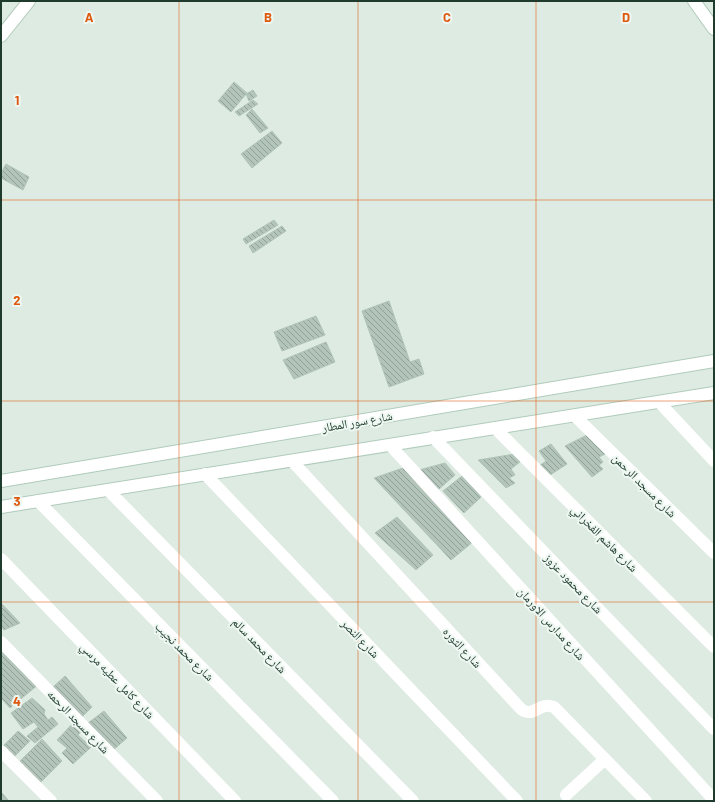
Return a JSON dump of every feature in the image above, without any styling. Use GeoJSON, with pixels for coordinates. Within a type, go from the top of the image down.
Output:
{"type":"FeatureCollection","features":[{"type":"Feature","properties":{"kind":"street"},"geometry":{"type":"LineString","coordinates":[[1,36],[29,1]]}},
{"type":"Feature","properties":{"kind":"street"},"geometry":{"type":"LineString","coordinates":[[694,1],[714,29]]}},
{"type":"Feature","properties":{"kind":"street","name":"شارع سور المطار"},"geometry":{"type":"LineString","coordinates":[[1,481],[714,361]]}},
{"type":"Feature","properties":{"kind":"street"},"geometry":{"type":"LineString","coordinates":[[1,507],[714,393]]}},
{"type":"Feature","properties":{"kind":"street"},"geometry":{"type":"LineString","coordinates":[[659,402],[714,462]]}},
{"type":"Feature","properties":{"kind":"street","name":"شارع مسجد الرحمن"},"geometry":{"type":"LineString","coordinates":[[575,416],[714,553]]}},
{"type":"Feature","properties":{"kind":"street","name":"شارع هاشم الفخراني"},"geometry":{"type":"LineString","coordinates":[[495,428],[714,647]]}},
{"type":"Feature","properties":{"kind":"street","name":"شارع محمود عزوز"},"geometry":{"type":"LineString","coordinates":[[433,437],[714,729]]}},
{"type":"Feature","properties":{"kind":"street","name":"شارع مدارس الاورمان"},"geometry":{"type":"LineString","coordinates":[[390,445],[710,799]]}},
{"type":"Feature","properties":{"kind":"street","name":"شارع الثوره"},"geometry":{"type":"LineString","coordinates":[[292,460],[521,709],[531,712],[545,705],[554,707],[646,801]]}},
{"type":"Feature","properties":{"kind":"street","name":"شارع النصر"},"geometry":{"type":"LineString","coordinates":[[205,474],[517,801]]}},
{"type":"Feature","properties":{"kind":"street","name":"شارع محمد سالم"},"geometry":{"type":"LineString","coordinates":[[108,490],[413,801]]}},
{"type":"Feature","properties":{"kind":"street","name":"شارع محمد نجيب"},"geometry":{"type":"LineString","coordinates":[[38,501],[333,801]]}},
{"type":"Feature","properties":{"kind":"street","name":"شارع كامل عطيه مرسي"},"geometry":{"type":"LineString","coordinates":[[1,559],[235,801]]}},
{"type":"Feature","properties":{"kind":"street","name":"شارع مسجد الرحمه"},"geometry":{"type":"LineString","coordinates":[[1,642],[157,801]]}},
{"type":"Feature","properties":{"kind":"street"},"geometry":{"type":"LineString","coordinates":[[3,758],[51,801]]}},
{"type":"Feature","properties":{"kind":"street"},"geometry":{"type":"LineString","coordinates":[[566,795],[605,760]]}},
{"type":"Feature","properties":{"kind":"building"},"geometry":{"type":"Polygon","coordinates":[[[234,82],[247,93],[231,112],[218,101],[234,82]]]}},
{"type":"Feature","properties":{"kind":"building"},"geometry":{"type":"Polygon","coordinates":[[[253,90],[257,96],[249,101],[246,94],[253,90]]]}},
{"type":"Feature","properties":{"kind":"building"},"geometry":{"type":"Polygon","coordinates":[[[253,100],[258,104],[239,116],[235,112],[253,100]]]}},
{"type":"Feature","properties":{"kind":"building"},"geometry":{"type":"Polygon","coordinates":[[[252,109],[268,128],[260,133],[246,115],[252,109]]]}},
{"type":"Feature","properties":{"kind":"building"},"geometry":{"type":"Polygon","coordinates":[[[272,131],[282,143],[252,168],[241,154],[272,131]]]}},
{"type":"Feature","properties":{"kind":"building"},"geometry":{"type":"Polygon","coordinates":[[[6,164],[29,177],[23,190],[1,178],[1,173],[6,164]]]}},
{"type":"Feature","properties":{"kind":"building"},"geometry":{"type":"Polygon","coordinates":[[[274,220],[278,225],[246,244],[243,239],[274,220]]]}},
{"type":"Feature","properties":{"kind":"building"},"geometry":{"type":"Polygon","coordinates":[[[282,226],[286,231],[253,253],[249,246],[282,226]]]}},
{"type":"Feature","properties":{"kind":"building"},"geometry":{"type":"Polygon","coordinates":[[[389,301],[410,362],[419,359],[424,374],[389,387],[362,311],[389,301]]]}},
{"type":"Feature","properties":{"kind":"building"},"geometry":{"type":"Polygon","coordinates":[[[316,316],[325,335],[282,351],[274,332],[316,316]]]}},
{"type":"Feature","properties":{"kind":"building"},"geometry":{"type":"Polygon","coordinates":[[[326,342],[335,362],[294,379],[283,360],[326,342]]]}},
{"type":"Feature","properties":{"kind":"building"},"geometry":{"type":"Polygon","coordinates":[[[589,434],[605,454],[599,457],[603,462],[599,465],[603,469],[592,477],[565,446],[589,434]]]}},
{"type":"Feature","properties":{"kind":"building"},"geometry":{"type":"Polygon","coordinates":[[[551,444],[567,464],[547,477],[539,466],[546,461],[539,451],[551,444]]]}},
{"type":"Feature","properties":{"kind":"building"},"geometry":{"type":"Polygon","coordinates":[[[515,454],[521,461],[511,469],[515,475],[509,478],[515,483],[506,488],[478,460],[515,454]]]}},
{"type":"Feature","properties":{"kind":"building"},"geometry":{"type":"Polygon","coordinates":[[[445,463],[455,475],[438,490],[419,470],[445,463]]]}},
{"type":"Feature","properties":{"kind":"building"},"geometry":{"type":"Polygon","coordinates":[[[403,468],[474,541],[451,560],[374,478],[403,468]]]}},
{"type":"Feature","properties":{"kind":"building"},"geometry":{"type":"Polygon","coordinates":[[[462,476],[481,497],[464,513],[443,491],[462,476]]]}},
{"type":"Feature","properties":{"kind":"building"},"geometry":{"type":"Polygon","coordinates":[[[397,517],[433,555],[416,570],[375,533],[397,517]]]}},
{"type":"Feature","properties":{"kind":"building"},"geometry":{"type":"Polygon","coordinates":[[[1,603],[20,623],[4,630],[1,626],[1,603]]]}},
{"type":"Feature","properties":{"kind":"building"},"geometry":{"type":"Polygon","coordinates":[[[1,646],[39,684],[10,708],[1,698],[1,646]]]}},
{"type":"Feature","properties":{"kind":"building"},"geometry":{"type":"Polygon","coordinates":[[[65,676],[92,707],[80,719],[52,688],[65,676]]]}},
{"type":"Feature","properties":{"kind":"building"},"geometry":{"type":"Polygon","coordinates":[[[32,698],[45,710],[44,714],[48,720],[52,717],[58,724],[35,743],[27,736],[38,727],[34,722],[23,729],[11,713],[32,698]]]}},
{"type":"Feature","properties":{"kind":"building"},"geometry":{"type":"Polygon","coordinates":[[[104,711],[127,738],[112,751],[88,723],[104,711]]]}},
{"type":"Feature","properties":{"kind":"building"},"geometry":{"type":"Polygon","coordinates":[[[75,721],[84,729],[78,735],[91,747],[73,764],[62,753],[67,748],[57,740],[75,721]]]}},
{"type":"Feature","properties":{"kind":"building"},"geometry":{"type":"Polygon","coordinates":[[[18,731],[30,741],[13,758],[2,747],[18,731]]]}},
{"type":"Feature","properties":{"kind":"building"},"geometry":{"type":"Polygon","coordinates":[[[42,739],[62,761],[39,784],[18,763],[42,739]]]}},
{"type":"Feature","properties":{"kind":"building"},"geometry":{"type":"Polygon","coordinates":[[[1,792],[9,801],[1,801],[1,792]]]}}]}
